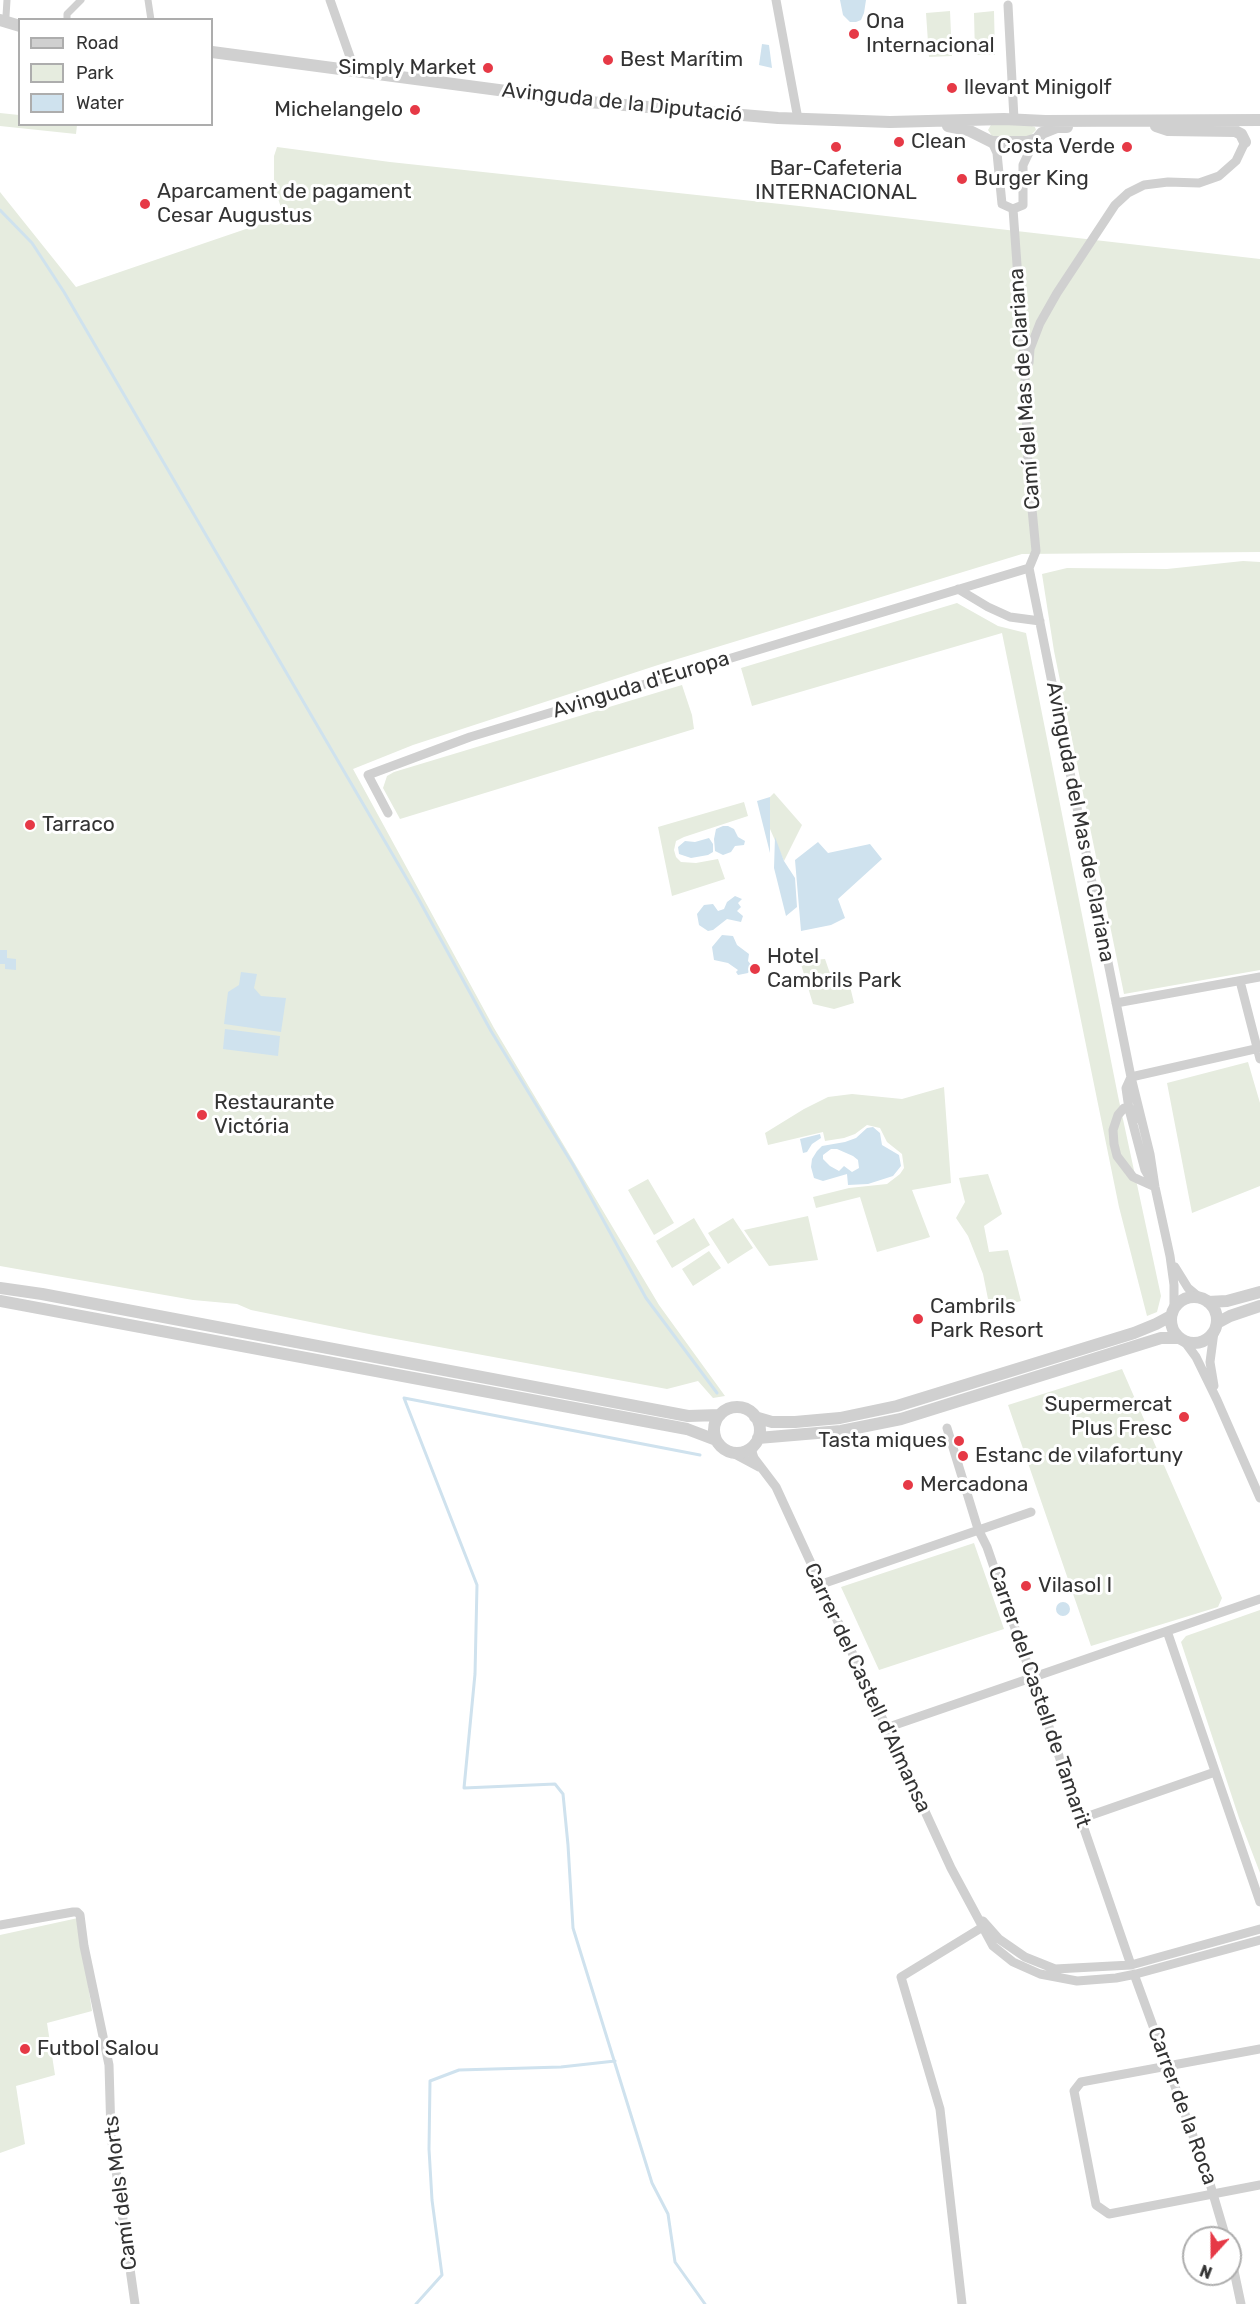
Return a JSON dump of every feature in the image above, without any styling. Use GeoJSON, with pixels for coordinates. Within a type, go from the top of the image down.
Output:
{"type":"FeatureCollection","features":[{"type":"Feature","properties":{"kind":"street"},"geometry":{"type":"LineString","coordinates":[[7,0],[3,18],[18,26]]}},
{"type":"Feature","properties":{"kind":"street"},"geometry":{"type":"LineString","coordinates":[[67,18],[67,14],[81,0]]}},
{"type":"Feature","properties":{"kind":"street"},"geometry":{"type":"LineString","coordinates":[[148,0],[151,18]]}},
{"type":"Feature","properties":{"kind":"street"},"geometry":{"type":"LineString","coordinates":[[330,0],[355,71]]}},
{"type":"Feature","properties":{"kind":"street"},"geometry":{"type":"LineString","coordinates":[[776,0],[798,119]]}},
{"type":"Feature","properties":{"kind":"street"},"geometry":{"type":"LineString","coordinates":[[1007,2],[1014,119]]}},
{"type":"Feature","properties":{"kind":"street"},"geometry":{"type":"LineString","coordinates":[[0,28],[18,26]]}},
{"type":"Feature","properties":{"kind":"street","name":"Avinguda de la Diputació"},"geometry":{"type":"LineString","coordinates":[[213,52],[596,103],[798,119],[890,122],[1014,119],[1039,131],[1258,125]]}},
{"type":"Feature","properties":{"kind":"street"},"geometry":{"type":"LineString","coordinates":[[986,120],[982,128],[997,153],[1002,204],[1013,209],[1023,205],[1023,165],[1039,131]]}},
{"type":"Feature","properties":{"kind":"street","name":"Avinguda de la Diputació"},"geometry":{"type":"LineString","coordinates":[[890,122],[958,128],[988,140],[1027,142],[1039,131],[1058,127],[1258,125]]}},
{"type":"Feature","properties":{"kind":"street"},"geometry":{"type":"LineString","coordinates":[[1025,376],[1028,373],[1030,349],[1040,323],[1115,205],[1128,193],[1144,185],[1168,182],[1199,183],[1219,176],[1236,161],[1245,142],[1258,125]]}},
{"type":"Feature","properties":{"kind":"street"},"geometry":{"type":"LineString","coordinates":[[1156,126],[1168,129],[1235,131],[1241,134],[1245,142]]}},
{"type":"Feature","properties":{"kind":"street","name":"Camí del Mas de Clariana"},"geometry":{"type":"LineString","coordinates":[[1013,209],[1035,551],[1029,568]]}},
{"type":"Feature","properties":{"kind":"street","name":"Avinguda d'Europa"},"geometry":{"type":"LineString","coordinates":[[388,813],[368,775],[470,737],[1029,568]]}},
{"type":"Feature","properties":{"kind":"street","name":"Avinguda del Mas de Clariana"},"geometry":{"type":"LineString","coordinates":[[1029,568],[1131,1077],[1150,1154],[1170,1256],[1174,1285],[1173,1311]]}},
{"type":"Feature","properties":{"kind":"street"},"geometry":{"type":"LineString","coordinates":[[981,603],[978,595],[990,579]]}},
{"type":"Feature","properties":{"kind":"street"},"geometry":{"type":"LineString","coordinates":[[958,589],[1010,617],[1040,621]]}},
{"type":"Feature","properties":{"kind":"street"},"geometry":{"type":"LineString","coordinates":[[1116,1003],[1260,977]]}},
{"type":"Feature","properties":{"kind":"street"},"geometry":{"type":"LineString","coordinates":[[1240,981],[1260,1059]]}},
{"type":"Feature","properties":{"kind":"street"},"geometry":{"type":"LineString","coordinates":[[1131,1077],[1259,1048]]}},
{"type":"Feature","properties":{"kind":"street","name":"Avinguda del Mas de Clariana"},"geometry":{"type":"LineString","coordinates":[[1131,1077],[1126,1088],[1129,1109],[1145,1170],[1155,1187]]}},
{"type":"Feature","properties":{"kind":"street"},"geometry":{"type":"LineString","coordinates":[[1129,1109],[1124,1108],[1118,1115],[1113,1130],[1117,1156],[1133,1177],[1155,1187]]}},
{"type":"Feature","properties":{"kind":"street","name":"Avinguda del Mas de Clariana"},"geometry":{"type":"LineString","coordinates":[[1129,1109],[1134,1110],[1141,1141],[1150,1154]]}},
{"type":"Feature","properties":{"kind":"street","name":"Avinguda del Mas de Clariana"},"geometry":{"type":"LineString","coordinates":[[1170,1256],[1181,1279],[1204,1300]]}},
{"type":"Feature","properties":{"kind":"street"},"geometry":{"type":"LineString","coordinates":[[0,1288],[65,1298],[688,1416],[720,1415]]}},
{"type":"Feature","properties":{"kind":"street"},"geometry":{"type":"LineString","coordinates":[[755,1418],[772,1422],[795,1422],[840,1418],[878,1411],[1134,1333],[1156,1324],[1186,1298],[1227,1301],[1260,1292]]}},
{"type":"Feature","properties":{"kind":"street"},"geometry":{"type":"LineString","coordinates":[[1204,1300],[1214,1309],[1215,1328],[1210,1362],[1217,1400]]}},
{"type":"Feature","properties":{"kind":"street"},"geometry":{"type":"LineString","coordinates":[[0,1301],[676,1427],[716,1440]]}},
{"type":"Feature","properties":{"kind":"street"},"geometry":{"type":"LineString","coordinates":[[756,1441],[759,1428],[755,1418],[748,1410],[738,1407],[728,1409],[720,1415],[714,1429],[716,1440],[722,1448],[731,1452],[741,1452],[756,1441],[841,1431],[901,1419],[1161,1338],[1201,1342],[1230,1316],[1260,1306]]}},
{"type":"Feature","properties":{"kind":"street"},"geometry":{"type":"LineString","coordinates":[[1173,1311],[1172,1328],[1196,1357],[1260,1498]]}},
{"type":"Feature","properties":{"kind":"street","name":"Carrer del Castell de Tamarit"},"geometry":{"type":"LineString","coordinates":[[947,1428],[978,1529],[987,1547],[1133,1970]]}},
{"type":"Feature","properties":{"kind":"street","name":"Carrer del Castell d'Almansa"},"geometry":{"type":"LineString","coordinates":[[756,1441],[752,1452],[776,1488],[971,1909],[984,1926],[993,1946],[1013,1962],[1040,1974],[1077,1981],[1116,1978],[1133,1970],[1260,1929]]}},
{"type":"Feature","properties":{"kind":"street","name":"Carrer del Castell d'Almansa"},"geometry":{"type":"LineString","coordinates":[[731,1452],[761,1468]]}},
{"type":"Feature","properties":{"kind":"street"},"geometry":{"type":"LineString","coordinates":[[819,1585],[1031,1512]]}},
{"type":"Feature","properties":{"kind":"street"},"geometry":{"type":"LineString","coordinates":[[886,1728],[1260,1599]]}},
{"type":"Feature","properties":{"kind":"street"},"geometry":{"type":"LineString","coordinates":[[1167,1631],[1260,1902]]}},
{"type":"Feature","properties":{"kind":"street"},"geometry":{"type":"LineString","coordinates":[[1080,1818],[1215,1772]]}},
{"type":"Feature","properties":{"kind":"street","name":"Camí dels Morts"},"geometry":{"type":"LineString","coordinates":[[0,1925],[73,1912],[80,1915],[84,1946],[109,2065],[111,2134],[135,2304]]}},
{"type":"Feature","properties":{"kind":"street"},"geometry":{"type":"LineString","coordinates":[[962,2304],[940,2109],[902,1977],[984,1926]]}},
{"type":"Feature","properties":{"kind":"street","name":"Carrer del Castell d'Almansa"},"geometry":{"type":"LineString","coordinates":[[1133,1970],[1260,1940]]}},
{"type":"Feature","properties":{"kind":"street","name":"Carrer de la Roca"},"geometry":{"type":"LineString","coordinates":[[1133,1970],[1222,2226]]}},
{"type":"Feature","properties":{"kind":"street"},"geometry":{"type":"LineString","coordinates":[[1260,2049],[1081,2082],[1074,2091],[1096,2205],[1109,2214],[1260,2185]]}},
{"type":"Feature","properties":{"kind":"street"},"geometry":{"type":"LineString","coordinates":[[1237,2286],[1241,2304]]}},
{"type":"Feature","properties":{"kind":"green space"},"geometry":{"type":"Polygon","coordinates":[[[950,11],[952,56],[929,57],[926,13],[950,11]]]}},
{"type":"Feature","properties":{"kind":"green space"},"geometry":{"type":"Polygon","coordinates":[[[994,11],[995,55],[975,55],[974,13],[994,11]]]}},
{"type":"Feature","properties":{"kind":"green space"},"geometry":{"type":"Polygon","coordinates":[[[0,113],[18,115],[18,126],[77,126],[76,134],[0,126],[0,113]]]}},
{"type":"Feature","properties":{"kind":"green space"},"geometry":{"type":"Polygon","coordinates":[[[992,123],[1029,125],[1035,127],[1036,130],[1030,136],[992,136],[988,130],[992,123]]]}},
{"type":"Feature","properties":{"kind":"green space"},"geometry":{"type":"Polygon","coordinates":[[[277,147],[390,162],[1260,259],[1260,552],[1022,554],[658,665],[413,745],[353,769],[494,1028],[659,1305],[725,1396],[713,1398],[698,1381],[667,1389],[374,1335],[251,1310],[237,1304],[193,1300],[0,1266],[0,192],[76,287],[284,216],[274,187],[274,156],[277,147]]]}},
{"type":"Feature","properties":{"kind":"green space"},"geometry":{"type":"Polygon","coordinates":[[[1243,561],[1260,562],[1260,970],[1124,994],[1054,651],[1042,574],[1067,568],[1167,569],[1243,561]]]}},
{"type":"Feature","properties":{"kind":"green space"},"geometry":{"type":"Polygon","coordinates":[[[957,603],[998,626],[1026,633],[1118,1096],[1161,1296],[1157,1312],[1147,1316],[1119,1207],[1002,633],[752,706],[741,668],[957,603]]]}},
{"type":"Feature","properties":{"kind":"green space"},"geometry":{"type":"Polygon","coordinates":[[[682,685],[694,729],[400,819],[383,788],[387,776],[394,772],[682,685]]]}},
{"type":"Feature","properties":{"kind":"green space"},"geometry":{"type":"Polygon","coordinates":[[[774,793],[802,825],[784,861],[770,829],[770,797],[774,793]]]}},
{"type":"Feature","properties":{"kind":"green space"},"geometry":{"type":"Polygon","coordinates":[[[744,802],[748,816],[676,841],[674,850],[681,862],[696,863],[718,859],[725,879],[672,896],[658,827],[744,802]]]}},
{"type":"Feature","properties":{"kind":"green space"},"geometry":{"type":"Polygon","coordinates":[[[825,959],[834,985],[849,982],[854,1003],[834,1009],[813,1004],[800,961],[825,959]]]}},
{"type":"Feature","properties":{"kind":"green space"},"geometry":{"type":"Polygon","coordinates":[[[1248,1062],[1260,1103],[1260,1186],[1192,1213],[1167,1083],[1248,1062]]]}},
{"type":"Feature","properties":{"kind":"green space"},"geometry":{"type":"Polygon","coordinates":[[[944,1087],[951,1183],[912,1190],[930,1237],[924,1239],[877,1252],[860,1197],[816,1208],[813,1197],[849,1188],[887,1184],[900,1174],[904,1168],[902,1154],[887,1142],[880,1128],[867,1125],[855,1134],[844,1138],[825,1141],[823,1132],[768,1145],[765,1133],[828,1097],[852,1094],[902,1099],[944,1087]]]}},
{"type":"Feature","properties":{"kind":"green space"},"geometry":{"type":"Polygon","coordinates":[[[988,1174],[1002,1214],[984,1226],[989,1252],[1008,1250],[1021,1301],[1007,1305],[988,1299],[983,1274],[968,1236],[956,1218],[965,1202],[959,1178],[988,1174]]]}},
{"type":"Feature","properties":{"kind":"green space"},"geometry":{"type":"Polygon","coordinates":[[[648,1179],[674,1223],[654,1235],[628,1190],[648,1179]]]}},
{"type":"Feature","properties":{"kind":"green space"},"geometry":{"type":"Polygon","coordinates":[[[808,1216],[818,1260],[769,1266],[744,1230],[808,1216]]]}},
{"type":"Feature","properties":{"kind":"green space"},"geometry":{"type":"Polygon","coordinates":[[[694,1218],[710,1245],[672,1268],[656,1241],[694,1218]]]}},
{"type":"Feature","properties":{"kind":"green space"},"geometry":{"type":"Polygon","coordinates":[[[733,1218],[753,1248],[728,1264],[708,1233],[733,1218]]]}},
{"type":"Feature","properties":{"kind":"green space"},"geometry":{"type":"Polygon","coordinates":[[[709,1251],[721,1268],[693,1286],[682,1269],[709,1251]]]}},
{"type":"Feature","properties":{"kind":"green space"},"geometry":{"type":"Polygon","coordinates":[[[1122,1369],[1222,1598],[1218,1607],[1091,1646],[1008,1405],[1122,1369]]]}},
{"type":"Feature","properties":{"kind":"green space"},"geometry":{"type":"Polygon","coordinates":[[[974,1543],[1004,1629],[879,1670],[841,1587],[974,1543]]]}},
{"type":"Feature","properties":{"kind":"green space"},"geometry":{"type":"Polygon","coordinates":[[[1260,1610],[1260,1873],[1239,1818],[1181,1642],[1186,1636],[1260,1610]]]}},
{"type":"Feature","properties":{"kind":"green space","name":"Futbol Salou"},"geometry":{"type":"Polygon","coordinates":[[[78,1918],[92,2011],[47,2023],[55,2075],[16,2086],[25,2144],[0,2153],[0,1935],[78,1918]]]}},
{"type":"Feature","properties":{"kind":"water"},"geometry":{"type":"Polygon","coordinates":[[[840,0],[866,0],[861,20],[850,22],[843,15],[840,0]]]}},
{"type":"Feature","properties":{"kind":"water"},"geometry":{"type":"Polygon","coordinates":[[[762,44],[769,45],[772,68],[759,65],[762,44]]]}},
{"type":"Feature","properties":{"kind":"water"},"geometry":{"type":"Polygon","coordinates":[[[770,797],[770,853],[757,801],[770,797]]]}},
{"type":"Feature","properties":{"kind":"water"},"geometry":{"type":"Polygon","coordinates":[[[723,826],[734,829],[738,837],[745,841],[744,845],[735,846],[731,852],[723,855],[715,851],[714,839],[716,829],[723,826]]]}},
{"type":"Feature","properties":{"kind":"water"},"geometry":{"type":"Polygon","coordinates":[[[775,837],[784,861],[795,878],[797,907],[786,916],[774,868],[775,837]]]}},
{"type":"Feature","properties":{"kind":"water"},"geometry":{"type":"Polygon","coordinates":[[[709,838],[713,844],[713,852],[708,855],[691,858],[679,854],[678,847],[685,841],[695,842],[709,838]]]}},
{"type":"Feature","properties":{"kind":"water"},"geometry":{"type":"Polygon","coordinates":[[[818,842],[828,853],[870,844],[882,859],[838,899],[845,918],[831,925],[801,931],[795,860],[818,842]]]}},
{"type":"Feature","properties":{"kind":"water"},"geometry":{"type":"Polygon","coordinates":[[[735,896],[742,899],[738,903],[741,907],[737,911],[743,916],[741,922],[727,919],[713,930],[708,931],[699,925],[697,914],[704,905],[713,904],[718,911],[724,909],[727,902],[735,896]]]}},
{"type":"Feature","properties":{"kind":"water"},"geometry":{"type":"Polygon","coordinates":[[[722,935],[733,936],[737,945],[749,954],[748,961],[752,966],[748,973],[738,975],[736,972],[738,970],[728,963],[714,960],[712,947],[722,935]]]}},
{"type":"Feature","properties":{"kind":"water"},"geometry":{"type":"Polygon","coordinates":[[[0,950],[7,950],[7,958],[16,959],[16,970],[5,969],[5,964],[0,964],[0,950]]]}},
{"type":"Feature","properties":{"kind":"water"},"geometry":{"type":"Polygon","coordinates":[[[241,972],[257,974],[254,988],[261,996],[286,998],[281,1032],[224,1024],[228,992],[239,985],[241,972]]]}},
{"type":"Feature","properties":{"kind":"water"},"geometry":{"type":"Polygon","coordinates":[[[225,1029],[280,1036],[278,1056],[223,1049],[225,1029]]]}},
{"type":"Feature","properties":{"kind":"water"},"geometry":{"type":"Polygon","coordinates":[[[873,1127],[880,1133],[882,1145],[899,1155],[901,1166],[893,1176],[868,1184],[848,1185],[847,1174],[823,1181],[814,1178],[811,1167],[812,1159],[822,1146],[856,1138],[867,1128],[873,1127]],[[831,1149],[823,1155],[823,1159],[830,1166],[839,1171],[844,1166],[852,1172],[859,1168],[858,1160],[837,1149],[831,1149]]]}},
{"type":"Feature","properties":{"kind":"water"},"geometry":{"type":"Polygon","coordinates":[[[820,1134],[821,1138],[803,1153],[800,1139],[820,1134]]]}},
{"type":"Feature","properties":{"kind":"water"},"geometry":{"type":"Polygon","coordinates":[[[1063,1602],[1068,1604],[1070,1609],[1068,1614],[1063,1616],[1058,1614],[1056,1609],[1058,1604],[1063,1602]]]}},
{"type":"Feature","properties":{"kind":"waterway"},"geometry":{"type":"LineString","coordinates":[[0,210],[32,243],[64,292],[418,898],[491,1031],[573,1165],[646,1298],[717,1393]]}},
{"type":"Feature","properties":{"kind":"waterway"},"geometry":{"type":"LineString","coordinates":[[700,1455],[404,1398],[477,1585],[475,1674],[464,1788],[555,1784],[563,1794],[573,1928],[652,2183],[668,2214],[675,2262],[705,2304]]}},
{"type":"Feature","properties":{"kind":"waterway"},"geometry":{"type":"LineString","coordinates":[[416,2304],[442,2275],[432,2200],[429,2149],[430,2081],[459,2070],[561,2067],[615,2061]]}},
{"type":"Feature","properties":{"kind":"place","name":"Ona Internacional"},"geometry":{"type":"Point","coordinates":[854,34]}},
{"type":"Feature","properties":{"kind":"place","name":"Best Marítim"},"geometry":{"type":"Point","coordinates":[608,60]}},
{"type":"Feature","properties":{"kind":"place","name":"Simply Market"},"geometry":{"type":"Point","coordinates":[488,68]}},
{"type":"Feature","properties":{"kind":"place","name":"llevant Minigolf"},"geometry":{"type":"Point","coordinates":[952,88]}},
{"type":"Feature","properties":{"kind":"place","name":"Michelangelo"},"geometry":{"type":"Point","coordinates":[415,110]}},
{"type":"Feature","properties":{"kind":"place","name":"Clean"},"geometry":{"type":"Point","coordinates":[899,142]}},
{"type":"Feature","properties":{"kind":"place","name":"Bar-Cafeteria INTERNACIONAL"},"geometry":{"type":"Point","coordinates":[836,147]}},
{"type":"Feature","properties":{"kind":"place","name":"Costa Verde"},"geometry":{"type":"Point","coordinates":[1127,147]}},
{"type":"Feature","properties":{"kind":"place","name":"Burger King"},"geometry":{"type":"Point","coordinates":[962,179]}},
{"type":"Feature","properties":{"kind":"place","name":"Aparcament de pagament Cesar Augustus"},"geometry":{"type":"Point","coordinates":[145,204]}},
{"type":"Feature","properties":{"kind":"place","name":"Tarraco"},"geometry":{"type":"Point","coordinates":[30,825]}},
{"type":"Feature","properties":{"kind":"place","name":"Hotel Cambrils Park"},"geometry":{"type":"Point","coordinates":[755,969]}},
{"type":"Feature","properties":{"kind":"place","name":"Restaurante Victória"},"geometry":{"type":"Point","coordinates":[202,1115]}},
{"type":"Feature","properties":{"kind":"place","name":"Cambrils Park Resort"},"geometry":{"type":"Point","coordinates":[918,1319]}},
{"type":"Feature","properties":{"kind":"place","name":"Supermercat Plus Fresc"},"geometry":{"type":"Point","coordinates":[1184,1417]}},
{"type":"Feature","properties":{"kind":"place","name":"Tasta miques"},"geometry":{"type":"Point","coordinates":[959,1441]}},
{"type":"Feature","properties":{"kind":"place","name":"Estanc de vilafortuny"},"geometry":{"type":"Point","coordinates":[963,1456]}},
{"type":"Feature","properties":{"kind":"place","name":"Mercadona"},"geometry":{"type":"Point","coordinates":[908,1485]}},
{"type":"Feature","properties":{"kind":"place","name":"Vilasol I"},"geometry":{"type":"Point","coordinates":[1026,1586]}},
{"type":"Feature","properties":{"kind":"place","name":"Futbol Salou"},"geometry":{"type":"Point","coordinates":[25,2049]}}]}
